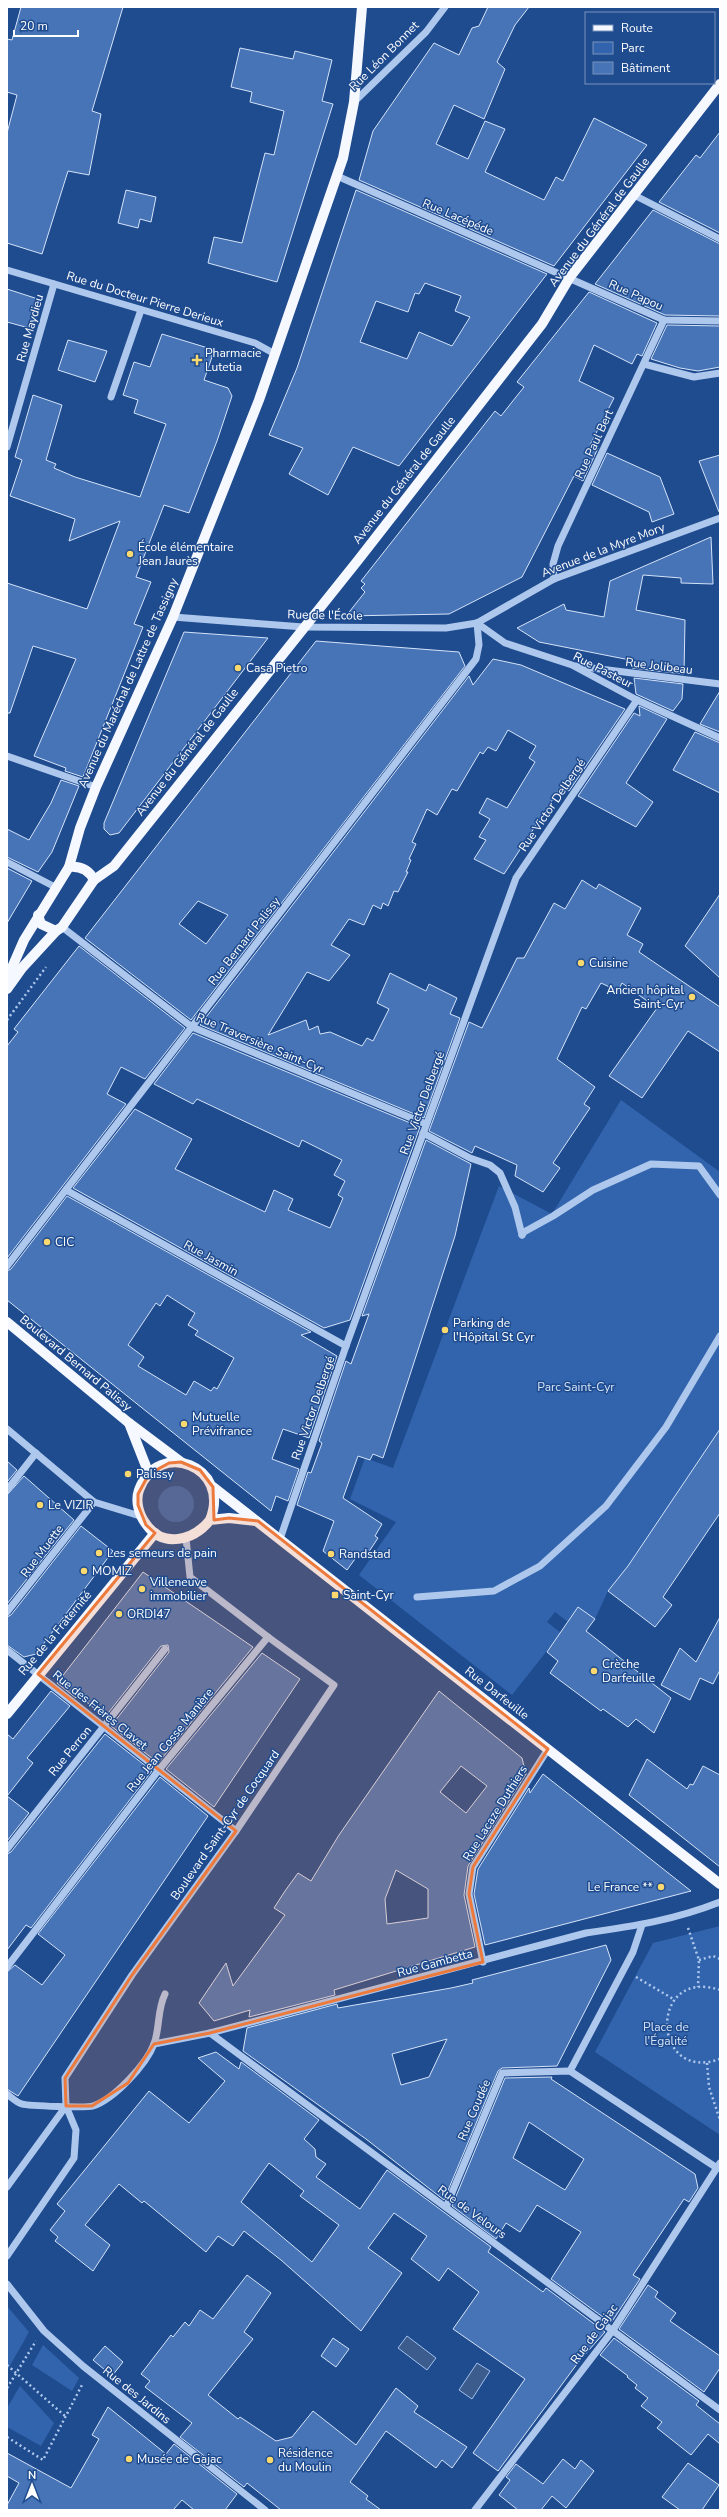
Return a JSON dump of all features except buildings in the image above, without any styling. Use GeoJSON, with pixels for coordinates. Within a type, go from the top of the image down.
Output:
{"type":"FeatureCollection","features":[{"type":"Feature","properties":{"kind":"main road","name":"Avenue du Maréchal de Lattre de Tassigny"},"geometry":{"type":"LineString","coordinates":[[7,979],[38,915],[69,867],[80,828],[96,787],[173,617],[259,400],[343,158],[354,102],[362,7]]}},
{"type":"Feature","properties":{"kind":"main road","name":"Avenue du Général de Gaulle"},"geometry":{"type":"LineString","coordinates":[[94,880],[114,866],[542,324],[570,278],[720,84]]}},
{"type":"Feature","properties":{"kind":"main road"},"geometry":{"type":"LineString","coordinates":[[7,988],[22,968],[59,929],[94,880],[91,874],[79,866],[69,867]]}},
{"type":"Feature","properties":{"kind":"main road"},"geometry":{"type":"LineString","coordinates":[[38,915],[41,924],[59,929]]}},
{"type":"Feature","properties":{"kind":"main road","name":"Boulevard Bernard Palissy"},"geometry":{"type":"LineString","coordinates":[[7,1322],[128,1423],[181,1462]]}},
{"type":"Feature","properties":{"kind":"main road"},"geometry":{"type":"LineString","coordinates":[[128,1423],[148,1474]]}},
{"type":"Feature","properties":{"kind":"main road"},"geometry":{"type":"LineString","coordinates":[[169,1462],[181,1462],[200,1470],[213,1487],[214,1510],[210,1520],[203,1529],[186,1538],[165,1538],[155,1533],[140,1516],[138,1494],[148,1474],[158,1466],[169,1462]]}},
{"type":"Feature","properties":{"kind":"main road","name":"Rue Darfeuille"},"geometry":{"type":"LineString","coordinates":[[213,1487],[720,1884]]}},
{"type":"Feature","properties":{"kind":"main road"},"geometry":{"type":"LineString","coordinates":[[210,1520],[229,1518],[258,1521]]}},
{"type":"Feature","properties":{"kind":"main road","name":"Rue de la Fraternité"},"geometry":{"type":"LineString","coordinates":[[7,1714],[38,1674],[155,1533]]}},
{"type":"Feature","properties":{"kind":"street","name":"Rue Léon Bonnet"},"geometry":{"type":"LineString","coordinates":[[354,102],[426,32],[445,7]]}},
{"type":"Feature","properties":{"kind":"street","name":"Rue Lacépéde"},"geometry":{"type":"LineString","coordinates":[[337,176],[570,278]]}},
{"type":"Feature","properties":{"kind":"street"},"geometry":{"type":"LineString","coordinates":[[634,195],[720,240]]}},
{"type":"Feature","properties":{"kind":"street","name":"Rue du Docteur Pierre Derieux"},"geometry":{"type":"LineString","coordinates":[[7,270],[255,343],[275,354]]}},
{"type":"Feature","properties":{"kind":"street","name":"Rue Papou"},"geometry":{"type":"LineString","coordinates":[[570,278],[664,320],[720,321]]}},
{"type":"Feature","properties":{"kind":"street","name":"Rue Maydieu"},"geometry":{"type":"LineString","coordinates":[[7,447],[54,284]]}},
{"type":"Feature","properties":{"kind":"street"},"geometry":{"type":"LineString","coordinates":[[111,397],[141,310]]}},
{"type":"Feature","properties":{"kind":"street","name":"Rue Paul Bert"},"geometry":{"type":"LineString","coordinates":[[554,579],[553,564],[558,546],[664,320]]}},
{"type":"Feature","properties":{"kind":"street"},"geometry":{"type":"LineString","coordinates":[[644,364],[694,377],[720,373]]}},
{"type":"Feature","properties":{"kind":"street","name":"Avenue de la Myre Mory"},"geometry":{"type":"LineString","coordinates":[[477,623],[554,579],[720,518]]}},
{"type":"Feature","properties":{"kind":"street","name":"Rue de l'École"},"geometry":{"type":"LineString","coordinates":[[173,617],[303,627],[446,628],[477,623]]}},
{"type":"Feature","properties":{"kind":"street","name":"Rue Pasteur"},"geometry":{"type":"LineString","coordinates":[[477,623],[505,643],[572,665],[637,700],[720,738]]}},
{"type":"Feature","properties":{"kind":"street","name":"Rue Bernard Palissy"},"geometry":{"type":"LineString","coordinates":[[7,1266],[476,659],[479,645],[477,623]]}},
{"type":"Feature","properties":{"kind":"street","name":"Rue Jolibeau"},"geometry":{"type":"LineString","coordinates":[[572,665],[720,684]]}},
{"type":"Feature","properties":{"kind":"street","name":"Rue Victor Delbergé"},"geometry":{"type":"LineString","coordinates":[[280,1539],[346,1346],[516,878],[637,700]]}},
{"type":"Feature","properties":{"kind":"street"},"geometry":{"type":"LineString","coordinates":[[7,756],[96,787]]}},
{"type":"Feature","properties":{"kind":"street"},"geometry":{"type":"LineString","coordinates":[[7,862],[55,887]]}},
{"type":"Feature","properties":{"kind":"street","name":"Rue Traversière Saint-Cyr"},"geometry":{"type":"LineString","coordinates":[[59,929],[192,1027],[426,1124]]}},
{"type":"Feature","properties":{"kind":"street"},"geometry":{"type":"LineString","coordinates":[[423,1133],[470,1158],[490,1165],[500,1173],[515,1207],[522,1235],[524,1232],[553,1216],[593,1190],[651,1164],[699,1166],[720,1195]]}},
{"type":"Feature","properties":{"kind":"street","name":"Rue Jasmin"},"geometry":{"type":"LineString","coordinates":[[66,1190],[346,1346]]}},
{"type":"Feature","properties":{"kind":"street"},"geometry":{"type":"LineString","coordinates":[[417,1598],[494,1592],[540,1566],[606,1506],[666,1427],[720,1336]]}},
{"type":"Feature","properties":{"kind":"street"},"geometry":{"type":"LineString","coordinates":[[7,1429],[94,1502],[140,1516]]}},
{"type":"Feature","properties":{"kind":"street"},"geometry":{"type":"LineString","coordinates":[[7,1490],[36,1453]]}},
{"type":"Feature","properties":{"kind":"street","name":"Rue Muette"},"geometry":{"type":"LineString","coordinates":[[7,1612],[94,1502]]}},
{"type":"Feature","properties":{"kind":"street"},"geometry":{"type":"LineString","coordinates":[[186,1538],[190,1577],[268,1637]]}},
{"type":"Feature","properties":{"kind":"street","name":"Boulevard Saint-Cyr de Cocquard"},"geometry":{"type":"LineString","coordinates":[[66,2106],[66,2078],[132,1975],[236,1831],[334,1685],[268,1637]]}},
{"type":"Feature","properties":{"kind":"street","name":"Rue Jean Cosse Manière"},"geometry":{"type":"LineString","coordinates":[[7,1967],[158,1771],[268,1637]]}},
{"type":"Feature","properties":{"kind":"street","name":"Rue Perron"},"geometry":{"type":"LineString","coordinates":[[7,1849],[166,1649]]}},
{"type":"Feature","properties":{"kind":"street","name":"Rue des Frères Clavet"},"geometry":{"type":"LineString","coordinates":[[7,1650],[158,1771],[236,1831]]}},
{"type":"Feature","properties":{"kind":"street","name":"Rue Lacaze Duthiers"},"geometry":{"type":"LineString","coordinates":[[483,1962],[469,1894],[473,1867],[548,1749]]}},
{"type":"Feature","properties":{"kind":"street","name":"Rue Gambetta"},"geometry":{"type":"LineString","coordinates":[[154,2044],[210,2033],[483,1962],[586,1933],[642,1925],[685,1916],[720,1902]]}},
{"type":"Feature","properties":{"kind":"street"},"geometry":{"type":"LineString","coordinates":[[642,1925],[624,1969],[570,2071],[718,2165]]}},
{"type":"Feature","properties":{"kind":"street"},"geometry":{"type":"LineString","coordinates":[[7,2094],[22,2104],[92,2106],[128,2083],[154,2044],[160,2003],[166,1994]]}},
{"type":"Feature","properties":{"kind":"street","name":"Rue de Velours"},"geometry":{"type":"LineString","coordinates":[[210,2033],[720,2410]]}},
{"type":"Feature","properties":{"kind":"street","name":"Rue Coudée"},"geometry":{"type":"LineString","coordinates":[[446,2207],[502,2073],[558,2070],[570,2071]]}},
{"type":"Feature","properties":{"kind":"street"},"geometry":{"type":"LineString","coordinates":[[7,2187],[66,2106]]}},
{"type":"Feature","properties":{"kind":"street"},"geometry":{"type":"LineString","coordinates":[[7,2256],[74,2158],[77,2140],[76,2130],[66,2106]]}},
{"type":"Feature","properties":{"kind":"street","name":"Rue de Gajac"},"geometry":{"type":"LineString","coordinates":[[475,2510],[613,2330],[718,2165]]}},
{"type":"Feature","properties":{"kind":"street","name":"Rue des Jardins"},"geometry":{"type":"LineString","coordinates":[[7,2284],[50,2336],[132,2406],[265,2510]]}},
{"type":"Feature","properties":{"kind":"path"},"geometry":{"type":"LineString","coordinates":[[685,1916],[700,1960],[698,1987]]}},
{"type":"Feature","properties":{"kind":"path"},"geometry":{"type":"LineString","coordinates":[[700,1960],[713,1956],[720,1959]]}},
{"type":"Feature","properties":{"kind":"path"},"geometry":{"type":"LineString","coordinates":[[624,1969],[646,1985],[675,2000]]}},
{"type":"Feature","properties":{"kind":"path"},"geometry":{"type":"LineString","coordinates":[[720,1990],[698,1987],[689,1989],[675,2000],[668,2011],[666,2024],[668,2036],[673,2048],[683,2057],[694,2062],[707,2063],[720,2059]]}},
{"type":"Feature","properties":{"kind":"path"},"geometry":{"type":"LineString","coordinates":[[707,2063],[709,2087],[720,2120]]}},
{"type":"Feature","properties":{"kind":"path"},"geometry":{"type":"LineString","coordinates":[[7,2388],[37,2339]]}},
{"type":"Feature","properties":{"kind":"path"},"geometry":{"type":"LineString","coordinates":[[7,2365],[65,2416]]}},
{"type":"Feature","properties":{"kind":"path"},"geometry":{"type":"LineString","coordinates":[[7,2437],[43,2460],[85,2380]]}},
{"type":"Feature","properties":{"kind":"highlighted area"},"geometry":{"type":"Polygon","coordinates":[[[181,1462],[200,1470],[213,1487],[214,1520],[229,1518],[258,1521],[548,1749],[473,1867],[469,1894],[483,1962],[210,2033],[154,2044],[128,2083],[92,2106],[66,2106],[65,2078],[132,1975],[236,1831],[38,1674],[155,1533],[146,1525],[138,1505],[138,1494],[149,1474],[169,1463],[181,1462]]]}},
{"type":"Feature","properties":{"kind":"green space","name":"Parc Saint-Cyr"},"geometry":{"type":"Polygon","coordinates":[[[621,1100],[720,1172],[720,1429],[626,1569],[608,1591],[595,1619],[578,1607],[568,1622],[555,1612],[547,1622],[561,1633],[512,1695],[359,1575],[396,1522],[350,1499],[365,1458],[393,1468],[499,1186],[552,1214],[621,1100]]]}},
{"type":"Feature","properties":{"kind":"green space"},"geometry":{"type":"Polygon","coordinates":[[[179,1486],[189,1491],[193,1497],[193,1511],[189,1517],[183,1521],[173,1522],[163,1517],[159,1511],[158,1501],[163,1491],[169,1487],[179,1486]]]}},
{"type":"Feature","properties":{"kind":"green space","name":"Place de l'Égalité"},"geometry":{"type":"Polygon","coordinates":[[[720,1926],[720,2135],[595,2052],[653,1943],[720,1926]]]}},
{"type":"Feature","properties":{"kind":"green space"},"geometry":{"type":"Polygon","coordinates":[[[7,2306],[29,2332],[7,2371],[7,2306]]]}},
{"type":"Feature","properties":{"kind":"green space"},"geometry":{"type":"Polygon","coordinates":[[[43,2345],[79,2378],[72,2391],[32,2365],[43,2345]]]}},
{"type":"Feature","properties":{"kind":"green space"},"geometry":{"type":"Polygon","coordinates":[[[20,2386],[54,2423],[41,2446],[7,2427],[7,2408],[20,2386]]]}},
{"type":"Feature","properties":{"kind":"shaded area"},"geometry":{"type":"Polygon","coordinates":[[[407,2336],[436,2358],[427,2370],[398,2348],[407,2336]]]}},
{"type":"Feature","properties":{"kind":"shaded area"},"geometry":{"type":"Polygon","coordinates":[[[477,2363],[490,2371],[472,2399],[459,2390],[477,2363]]]}},
{"type":"Feature","properties":{"kind":"place","name":"Pharmacie Lutetia"},"geometry":{"type":"Point","coordinates":[197,360]}},
{"type":"Feature","properties":{"kind":"place","name":"École élémentaire Jean Jaurès"},"geometry":{"type":"Point","coordinates":[130,554]}},
{"type":"Feature","properties":{"kind":"place","name":"Casa Pietro"},"geometry":{"type":"Point","coordinates":[238,668]}},
{"type":"Feature","properties":{"kind":"place","name":"Cuisine"},"geometry":{"type":"Point","coordinates":[581,963]}},
{"type":"Feature","properties":{"kind":"place","name":"Ancien hôpital Saint-Cyr"},"geometry":{"type":"Point","coordinates":[692,997]}},
{"type":"Feature","properties":{"kind":"place","name":"CIC"},"geometry":{"type":"Point","coordinates":[47,1242]}},
{"type":"Feature","properties":{"kind":"place","name":"Parking de l'Hôpital St Cyr"},"geometry":{"type":"Point","coordinates":[445,1330]}},
{"type":"Feature","properties":{"kind":"place","name":"Mutuelle Prévifrance"},"geometry":{"type":"Point","coordinates":[184,1424]}},
{"type":"Feature","properties":{"kind":"place","name":"Palissy"},"geometry":{"type":"Point","coordinates":[128,1474]}},
{"type":"Feature","properties":{"kind":"place","name":"Le VIZIR"},"geometry":{"type":"Point","coordinates":[40,1505]}},
{"type":"Feature","properties":{"kind":"place","name":"Les semeurs de pain"},"geometry":{"type":"Point","coordinates":[99,1553]}},
{"type":"Feature","properties":{"kind":"place","name":"Randstad"},"geometry":{"type":"Point","coordinates":[331,1554]}},
{"type":"Feature","properties":{"kind":"place","name":"MOMIZ"},"geometry":{"type":"Point","coordinates":[84,1571]}},
{"type":"Feature","properties":{"kind":"place","name":"Villeneuve immobilier"},"geometry":{"type":"Point","coordinates":[142,1589]}},
{"type":"Feature","properties":{"kind":"place","name":"Saint-Cyr"},"geometry":{"type":"Point","coordinates":[335,1595]}},
{"type":"Feature","properties":{"kind":"place","name":"ORDI47"},"geometry":{"type":"Point","coordinates":[119,1614]}},
{"type":"Feature","properties":{"kind":"place","name":"Crèche Darfeuille"},"geometry":{"type":"Point","coordinates":[594,1671]}},
{"type":"Feature","properties":{"kind":"place","name":"Le France **"},"geometry":{"type":"Point","coordinates":[661,1887]}},
{"type":"Feature","properties":{"kind":"place","name":"Musée de Gajac"},"geometry":{"type":"Point","coordinates":[129,2459]}},
{"type":"Feature","properties":{"kind":"place","name":"Résidence du Moulin"},"geometry":{"type":"Point","coordinates":[270,2460]}}]}
